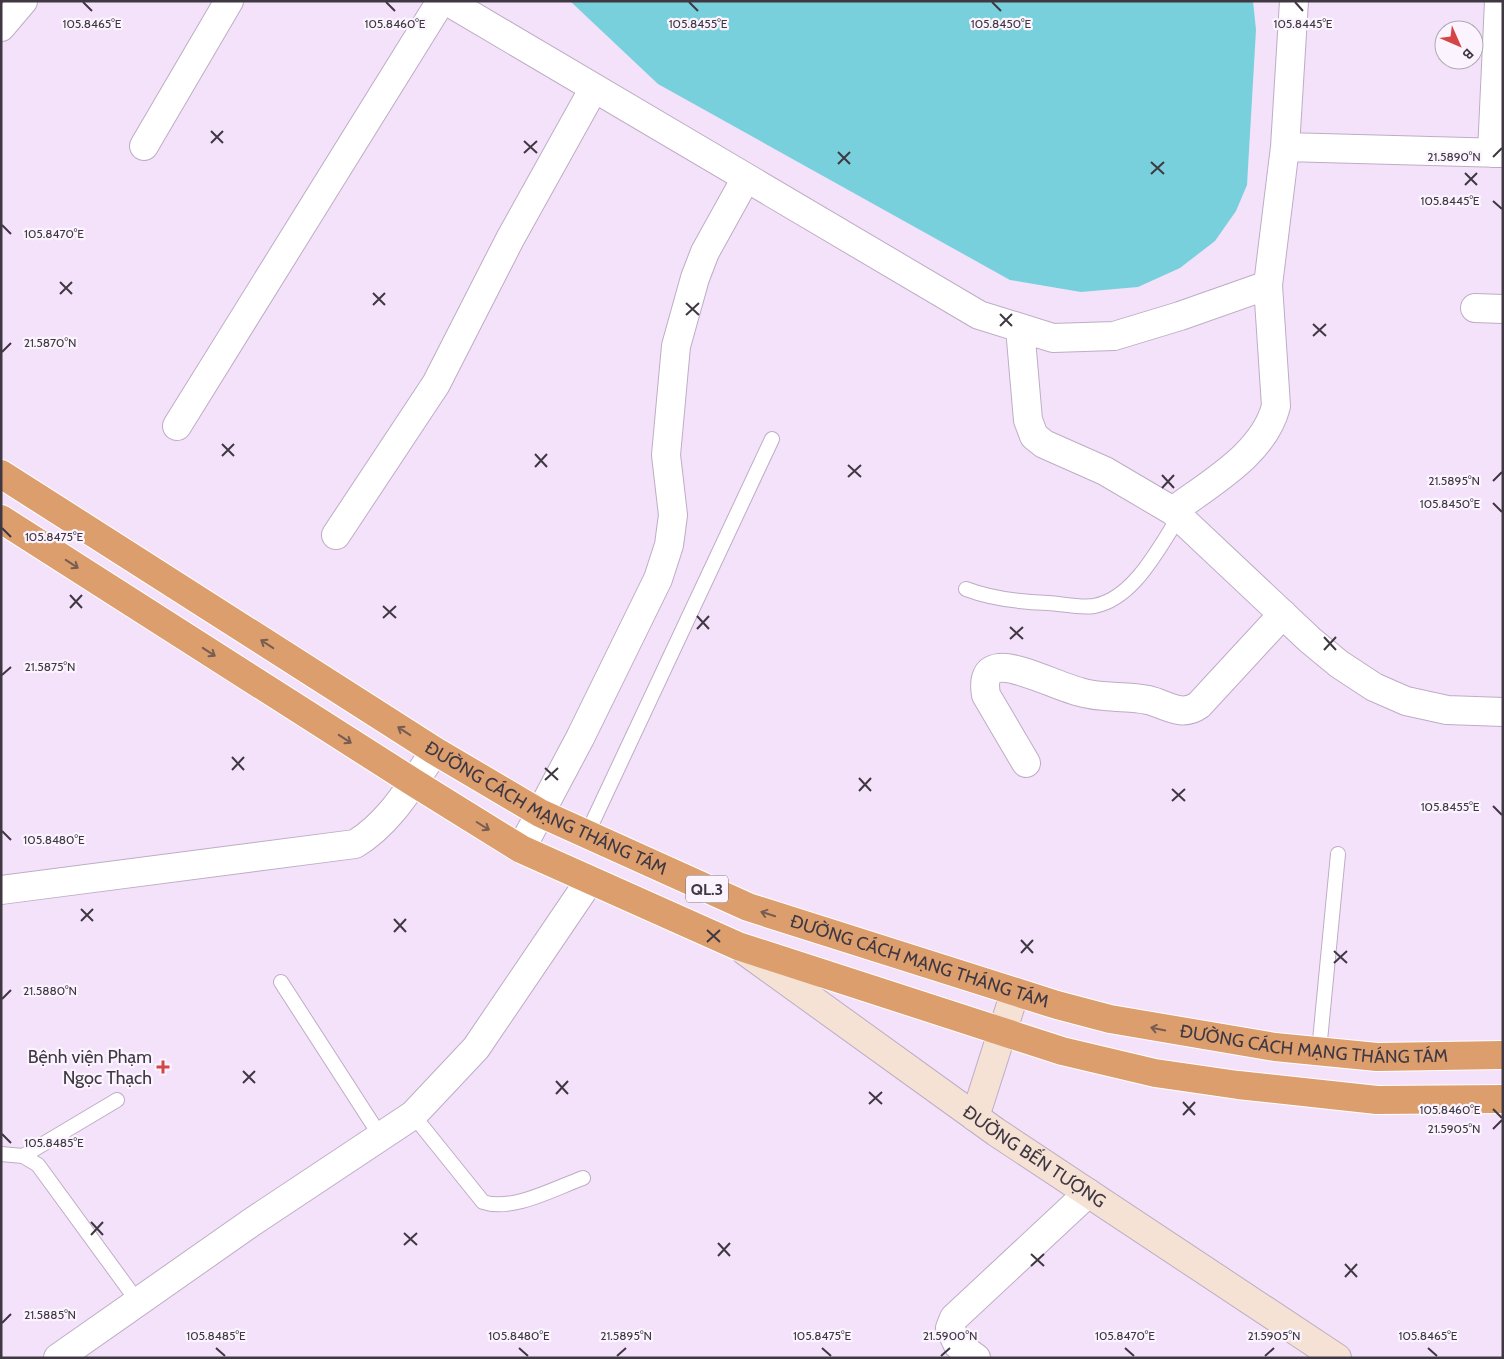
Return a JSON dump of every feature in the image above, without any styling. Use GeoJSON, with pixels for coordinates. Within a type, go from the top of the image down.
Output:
{"type":"FeatureCollection","features":[{"type":"Feature","properties":{"kind":"highway","name":"ĐƯỜNG CÁCH MẠNG THÁNG TÁM"},"geometry":{"type":"LineString","coordinates":[[1,474],[435,751],[540,813],[748,908],[1015,992],[1110,1019],[1184,1034],[1319,1051],[1377,1056],[1503,1055]]}},
{"type":"Feature","properties":{"kind":"highway","name":"QL.3"},"geometry":{"type":"LineString","coordinates":[[3,523],[521,849],[738,946],[1062,1051],[1154,1073],[1238,1085],[1377,1100],[1503,1099]]}},
{"type":"Feature","properties":{"kind":"street"},"geometry":{"type":"LineString","coordinates":[[1,27],[22,1]]}},
{"type":"Feature","properties":{"kind":"street"},"geometry":{"type":"LineString","coordinates":[[144,146],[229,1]]}},
{"type":"Feature","properties":{"kind":"street"},"geometry":{"type":"LineString","coordinates":[[177,426],[441,1]]}},
{"type":"Feature","properties":{"kind":"street"},"geometry":{"type":"LineString","coordinates":[[447,1],[979,315],[1053,338],[1114,336],[1180,316],[1268,285]]}},
{"type":"Feature","properties":{"kind":"street"},"geometry":{"type":"LineString","coordinates":[[1176,514],[1262,438],[1272,420],[1276,406],[1268,285],[1285,148],[1294,1]]}},
{"type":"Feature","properties":{"kind":"street"},"geometry":{"type":"LineString","coordinates":[[1285,148],[1497,153],[1499,1]]}},
{"type":"Feature","properties":{"kind":"street"},"geometry":{"type":"LineString","coordinates":[[336,535],[436,384],[510,239],[594,88]]}},
{"type":"Feature","properties":{"kind":"street"},"geometry":{"type":"LineString","coordinates":[[521,849],[580,738],[658,578],[666,553],[673,515],[666,454],[676,346],[702,261],[746,178]]}},
{"type":"Feature","properties":{"kind":"street"},"geometry":{"type":"LineString","coordinates":[[1475,308],[1503,308]]}},
{"type":"Feature","properties":{"kind":"street"},"geometry":{"type":"LineString","coordinates":[[1020,328],[1028,420],[1034,436],[1044,444],[1105,471],[1176,514],[1339,664],[1374,687],[1406,701],[1447,710],[1503,712]]}},
{"type":"Feature","properties":{"kind":"street"},"geometry":{"type":"LineString","coordinates":[[1026,763],[986,695],[984,683],[992,670],[1010,667],[1098,697],[1150,700],[1181,711],[1188,711],[1199,705],[1283,614]]}},
{"type":"Feature","properties":{"kind":"street"},"geometry":{"type":"LineString","coordinates":[[1,890],[354,844],[370,835],[383,822],[435,751]]}},
{"type":"Feature","properties":{"kind":"street"},"geometry":{"type":"LineString","coordinates":[[58,1358],[252,1222],[413,1115],[476,1048],[590,880]]}},
{"type":"Feature","properties":{"kind":"street","name":"ĐƯỜNG BẾN TƯỢNG"},"geometry":{"type":"LineString","coordinates":[[738,946],[975,1117],[1337,1358]]}},
{"type":"Feature","properties":{"kind":"street"},"geometry":{"type":"LineString","coordinates":[[975,1117],[1015,992]]}},
{"type":"Feature","properties":{"kind":"street"},"geometry":{"type":"LineString","coordinates":[[976,1358],[958,1345],[950,1328],[954,1318],[1088,1193]]}},
{"type":"Feature","properties":{"kind":"lane"},"geometry":{"type":"LineString","coordinates":[[587,834],[772,439]]}},
{"type":"Feature","properties":{"kind":"lane"},"geometry":{"type":"LineString","coordinates":[[966,590],[981,595],[1020,602],[1094,606],[1116,597],[1141,575],[1176,514]]}},
{"type":"Feature","properties":{"kind":"lane"},"geometry":{"type":"LineString","coordinates":[[1319,1051],[1338,854]]}},
{"type":"Feature","properties":{"kind":"lane"},"geometry":{"type":"LineString","coordinates":[[281,982],[381,1136]]}},
{"type":"Feature","properties":{"kind":"lane"},"geometry":{"type":"LineString","coordinates":[[23,1156],[117,1100]]}},
{"type":"Feature","properties":{"kind":"lane"},"geometry":{"type":"LineString","coordinates":[[413,1115],[483,1202],[494,1205],[513,1203],[583,1178]]}},
{"type":"Feature","properties":{"kind":"lane"},"geometry":{"type":"LineString","coordinates":[[1,1154],[23,1156],[38,1165],[138,1302]]}},
{"type":"Feature","properties":{"kind":"water"},"geometry":{"type":"Polygon","coordinates":[[[570,1],[1253,1],[1256,30],[1247,185],[1236,211],[1215,241],[1180,268],[1138,287],[1081,292],[1010,280],[658,84],[570,1]]]}},
{"type":"Feature","properties":{"kind":"place","name":"Bệnh viện Phạm Ngọc Thạch"},"geometry":{"type":"Point","coordinates":[163,1067]}}]}
